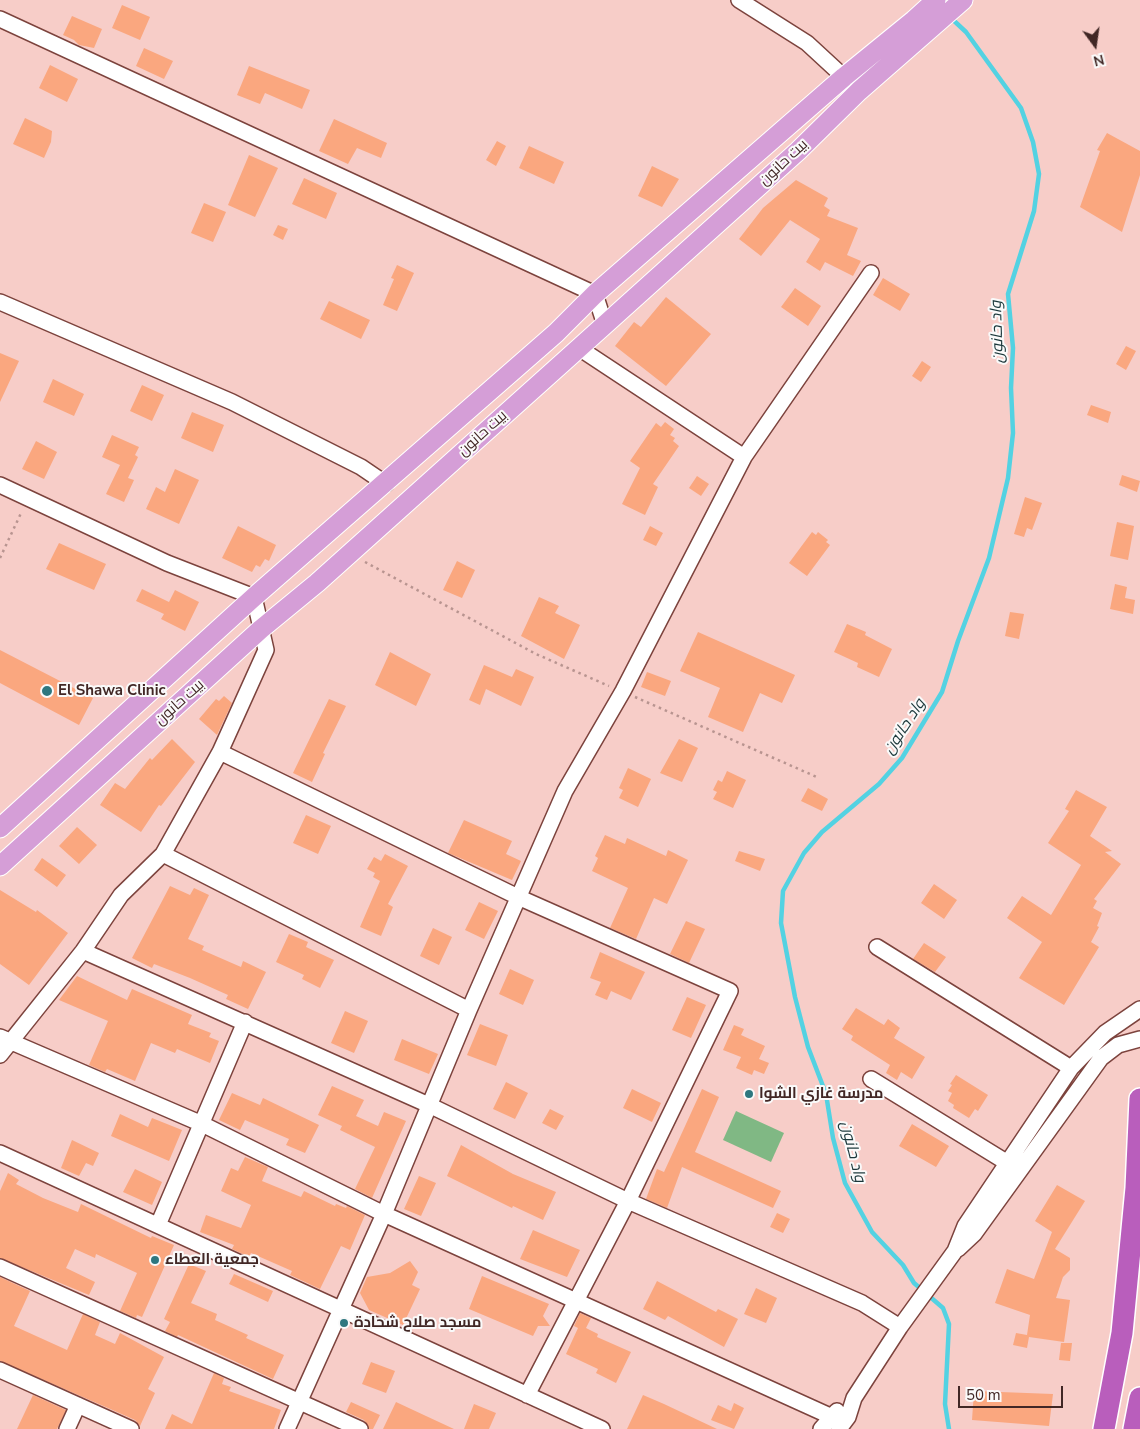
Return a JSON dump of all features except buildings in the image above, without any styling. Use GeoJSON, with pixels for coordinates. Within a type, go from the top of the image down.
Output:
{"type":"FeatureCollection","features":[{"type":"Feature","properties":{"kind":"highway"},"geometry":{"type":"LineString","coordinates":[[1104,1429],[1122,1333],[1136,1188],[1140,1099]]}},
{"type":"Feature","properties":{"kind":"highway"},"geometry":{"type":"LineString","coordinates":[[1136,1188],[1140,1237]]}},
{"type":"Feature","properties":{"kind":"highway"},"geometry":{"type":"LineString","coordinates":[[1134,1429],[1140,1398]]}},
{"type":"Feature","properties":{"kind":"main road","name":"بيت حانون"},"geometry":{"type":"LineString","coordinates":[[0,866],[261,630],[798,151],[859,91],[920,26],[936,0]]}},
{"type":"Feature","properties":{"kind":"main road","name":"بيت حانون"},"geometry":{"type":"LineString","coordinates":[[0,828],[254,597],[386,484],[556,333],[594,294],[844,77],[920,26],[963,0]]}},
{"type":"Feature","properties":{"kind":"street"},"geometry":{"type":"LineString","coordinates":[[738,0],[807,43],[859,91]]}},
{"type":"Feature","properties":{"kind":"street"},"geometry":{"type":"LineString","coordinates":[[0,19],[594,294],[605,325]]}},
{"type":"Feature","properties":{"kind":"street"},"geometry":{"type":"LineString","coordinates":[[287,1429],[384,1214],[431,1106],[469,1010],[565,791],[623,692],[744,457],[871,273]]}},
{"type":"Feature","properties":{"kind":"street"},"geometry":{"type":"LineString","coordinates":[[0,302],[232,402],[361,467],[386,484]]}},
{"type":"Feature","properties":{"kind":"street"},"geometry":{"type":"LineString","coordinates":[[579,348],[744,457]]}},
{"type":"Feature","properties":{"kind":"street"},"geometry":{"type":"LineString","coordinates":[[0,485],[167,563],[254,597],[266,650],[220,752],[164,854],[121,895],[83,951],[5,1040],[0,1055]]}},
{"type":"Feature","properties":{"kind":"street"},"geometry":{"type":"LineString","coordinates":[[220,752],[518,897],[730,990],[628,1201],[527,1395]]}},
{"type":"Feature","properties":{"kind":"street"},"geometry":{"type":"LineString","coordinates":[[164,854],[469,1010]]}},
{"type":"Feature","properties":{"kind":"street"},"geometry":{"type":"LineString","coordinates":[[877,947],[1071,1068]]}},
{"type":"Feature","properties":{"kind":"street"},"geometry":{"type":"LineString","coordinates":[[83,951],[431,1106],[628,1201],[904,1322]]}},
{"type":"Feature","properties":{"kind":"street"},"geometry":{"type":"LineString","coordinates":[[955,1251],[965,1226],[1006,1162],[1071,1068],[1105,1033],[1140,1009]]}},
{"type":"Feature","properties":{"kind":"street"},"geometry":{"type":"LineString","coordinates":[[158,1225],[245,1022]]}},
{"type":"Feature","properties":{"kind":"street"},"geometry":{"type":"LineString","coordinates":[[839,1429],[848,1417],[854,1398],[904,1322],[955,1251],[974,1234],[1101,1058],[1118,1045],[1140,1039]]}},
{"type":"Feature","properties":{"kind":"street"},"geometry":{"type":"LineString","coordinates":[[5,1040],[202,1124],[384,1214],[830,1416]]}},
{"type":"Feature","properties":{"kind":"street"},"geometry":{"type":"LineString","coordinates":[[871,1079],[1006,1162]]}},
{"type":"Feature","properties":{"kind":"street"},"geometry":{"type":"LineString","coordinates":[[0,1153],[341,1311],[602,1429]]}},
{"type":"Feature","properties":{"kind":"street"},"geometry":{"type":"LineString","coordinates":[[0,1267],[360,1429]]}},
{"type":"Feature","properties":{"kind":"street"},"geometry":{"type":"LineString","coordinates":[[0,1370],[130,1429]]}},
{"type":"Feature","properties":{"kind":"street"},"geometry":{"type":"LineString","coordinates":[[821,1429],[830,1416],[854,1398]]}},
{"type":"Feature","properties":{"kind":"street"},"geometry":{"type":"LineString","coordinates":[[67,1429],[78,1405]]}},
{"type":"Feature","properties":{"kind":"path"},"geometry":{"type":"LineString","coordinates":[[0,558],[28,498]]}},
{"type":"Feature","properties":{"kind":"path"},"geometry":{"type":"LineString","coordinates":[[349,553],[536,654],[819,778]]}},
{"type":"Feature","properties":{"kind":"green space"},"geometry":{"type":"Polygon","coordinates":[[[736,1111],[784,1133],[771,1162],[723,1140],[736,1111]]]}},
{"type":"Feature","properties":{"kind":"waterway","name":"واد حانون"},"geometry":{"type":"LineString","coordinates":[[949,1429],[945,1404],[949,1324],[943,1308],[914,1283],[903,1265],[872,1232],[845,1183],[833,1138],[826,1094],[808,1047],[795,997],[781,923],[783,891],[804,853],[822,832],[879,784],[902,758],[942,692],[958,641],[989,558],[1008,478],[1013,433],[1011,388],[1013,348],[1008,294],[1034,211],[1039,174],[1033,142],[1021,108],[966,32],[951,18]]}},
{"type":"Feature","properties":{"kind":"place","name":"El Shawa Clinic"},"geometry":{"type":"Point","coordinates":[47,691]}},
{"type":"Feature","properties":{"kind":"place","name":"مدرسة غازي الشوا"},"geometry":{"type":"Point","coordinates":[749,1094]}},
{"type":"Feature","properties":{"kind":"place","name":"جمعية العطاء"},"geometry":{"type":"Point","coordinates":[155,1260]}},
{"type":"Feature","properties":{"kind":"place","name":"مسجد صلاح شحادة"},"geometry":{"type":"Point","coordinates":[344,1323]}}]}
